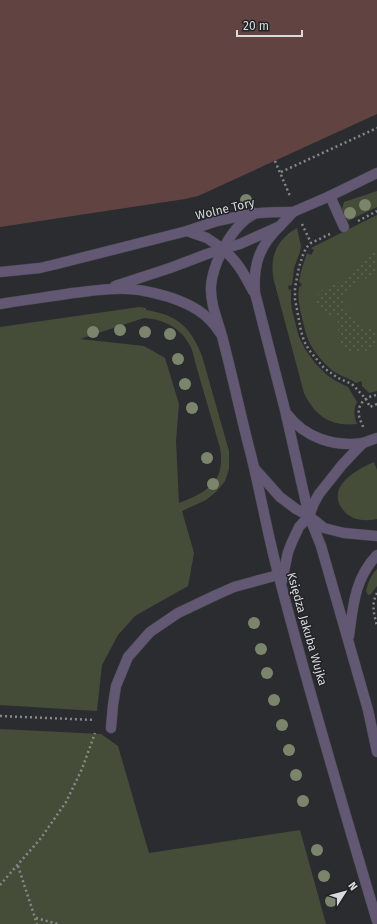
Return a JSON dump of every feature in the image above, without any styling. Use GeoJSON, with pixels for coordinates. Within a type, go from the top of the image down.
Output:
{"type":"FeatureCollection","features":[{"type":"Feature","properties":{"kind":"street","name":"Wolne Tory"},"geometry":{"type":"LineString","coordinates":[[0,272],[40,268],[187,231],[217,221],[256,213],[293,212],[330,196],[377,172]]}},
{"type":"Feature","properties":{"kind":"street"},"geometry":{"type":"LineString","coordinates":[[330,196],[344,227]]}},
{"type":"Feature","properties":{"kind":"street","name":"Wolne Tory"},"geometry":{"type":"LineString","coordinates":[[105,289],[240,244],[280,226],[293,212]]}},
{"type":"Feature","properties":{"kind":"street"},"geometry":{"type":"LineString","coordinates":[[224,342],[214,310],[212,297],[214,272],[217,262],[234,232],[246,220],[256,213]]}},
{"type":"Feature","properties":{"kind":"street"},"geometry":{"type":"LineString","coordinates":[[280,226],[268,238],[257,260],[254,280],[255,293],[309,516],[321,546],[368,710],[377,752]]}},
{"type":"Feature","properties":{"kind":"street"},"geometry":{"type":"LineString","coordinates":[[187,231],[207,238],[224,249],[243,271],[255,293]]}},
{"type":"Feature","properties":{"kind":"street"},"geometry":{"type":"LineString","coordinates":[[0,304],[105,289],[126,288],[149,291],[183,301],[198,310],[216,326],[224,342]]}},
{"type":"Feature","properties":{"kind":"street","name":"Księdza Jakuba Wujka"},"geometry":{"type":"LineString","coordinates":[[224,342],[278,575],[377,921]]}},
{"type":"Feature","properties":{"kind":"street"},"geometry":{"type":"LineString","coordinates":[[284,410],[298,426],[320,440],[346,445],[363,443],[377,438]]}},
{"type":"Feature","properties":{"kind":"street"},"geometry":{"type":"LineString","coordinates":[[282,590],[282,577],[288,552],[299,527],[309,516],[314,503],[325,486],[363,443]]}},
{"type":"Feature","properties":{"kind":"street"},"geometry":{"type":"LineString","coordinates":[[254,467],[280,497],[324,528],[351,534],[377,536]]}},
{"type":"Feature","properties":{"kind":"street"},"geometry":{"type":"LineString","coordinates":[[348,640],[354,599],[363,574],[377,555]]}},
{"type":"Feature","properties":{"kind":"street"},"geometry":{"type":"LineString","coordinates":[[111,724],[116,686],[128,657],[150,632],[178,613],[216,594],[234,587],[278,575]]}},
{"type":"Feature","properties":{"kind":"path"},"geometry":{"type":"LineString","coordinates":[[281,172],[377,128]]}},
{"type":"Feature","properties":{"kind":"path"},"geometry":{"type":"LineString","coordinates":[[377,211],[311,243],[306,248],[303,255],[295,288],[295,299],[301,331],[309,350],[324,368],[338,378],[352,384],[366,399],[370,407],[377,404]]}},
{"type":"Feature","properties":{"kind":"path"},"geometry":{"type":"LineString","coordinates":[[362,425],[359,415],[360,405],[366,399],[372,396],[377,396]]}},
{"type":"Feature","properties":{"kind":"path"},"geometry":{"type":"LineString","coordinates":[[377,593],[374,601],[373,612],[377,626]]}},
{"type":"Feature","properties":{"kind":"path"},"geometry":{"type":"LineString","coordinates":[[0,716],[100,720],[111,724]]}},
{"type":"Feature","properties":{"kind":"path"},"geometry":{"type":"LineString","coordinates":[[0,885],[41,838],[66,802],[82,769],[100,720]]}},
{"type":"Feature","properties":{"kind":"path"},"geometry":{"type":"LineString","coordinates":[[18,865],[37,924]]}},
{"type":"Feature","properties":{"kind":"path"},"geometry":{"type":"LineString","coordinates":[[35,918],[58,924]]}},
{"type":"Feature","properties":{"kind":"green space"},"geometry":{"type":"Polygon","coordinates":[[[377,191],[377,207],[348,221],[342,209],[344,202],[377,191]]]}},
{"type":"Feature","properties":{"kind":"green space"},"geometry":{"type":"Polygon","coordinates":[[[377,215],[377,391],[369,393],[362,386],[361,381],[356,383],[333,371],[323,362],[314,350],[309,342],[304,327],[298,291],[302,284],[299,282],[307,253],[311,255],[314,250],[311,248],[377,215]]]}},
{"type":"Feature","properties":{"kind":"green space"},"geometry":{"type":"Polygon","coordinates":[[[297,228],[301,246],[294,268],[292,285],[288,286],[289,290],[291,289],[292,310],[299,337],[315,363],[327,375],[348,387],[357,402],[354,413],[357,424],[339,424],[325,418],[313,408],[304,393],[273,273],[274,257],[279,244],[297,228]]]}},
{"type":"Feature","properties":{"kind":"green space"},"geometry":{"type":"Polygon","coordinates":[[[377,244],[377,272],[370,277],[359,281],[345,291],[342,299],[347,310],[366,327],[377,327],[377,345],[369,350],[356,353],[348,351],[341,345],[339,341],[337,320],[331,315],[318,309],[316,302],[318,295],[322,290],[341,281],[359,267],[377,244]]]}},
{"type":"Feature","properties":{"kind":"green space"},"geometry":{"type":"Polygon","coordinates":[[[139,307],[146,308],[146,310],[157,312],[174,319],[193,337],[202,356],[229,451],[229,469],[225,481],[217,491],[206,500],[182,511],[194,553],[188,586],[135,616],[118,635],[102,665],[97,711],[0,705],[0,327],[139,307]],[[144,318],[80,339],[144,346],[165,358],[179,404],[176,441],[179,503],[198,495],[212,484],[220,469],[220,448],[190,346],[181,333],[176,329],[164,322],[144,318]]]}},
{"type":"Feature","properties":{"kind":"green space"},"geometry":{"type":"Polygon","coordinates":[[[374,462],[377,470],[377,519],[357,519],[348,515],[341,507],[338,498],[339,489],[350,476],[359,469],[374,462]]]}},
{"type":"Feature","properties":{"kind":"green space"},"geometry":{"type":"Polygon","coordinates":[[[377,569],[377,586],[371,594],[368,595],[366,591],[371,576],[377,569]]]}},
{"type":"Feature","properties":{"kind":"green space"},"geometry":{"type":"Polygon","coordinates":[[[0,729],[101,734],[118,746],[149,853],[300,830],[326,924],[0,924],[0,729]]]}},
{"type":"Feature","properties":{"kind":"building"},"geometry":{"type":"Polygon","coordinates":[[[0,0],[377,0],[377,114],[198,196],[0,227],[0,0]]]}}]}
